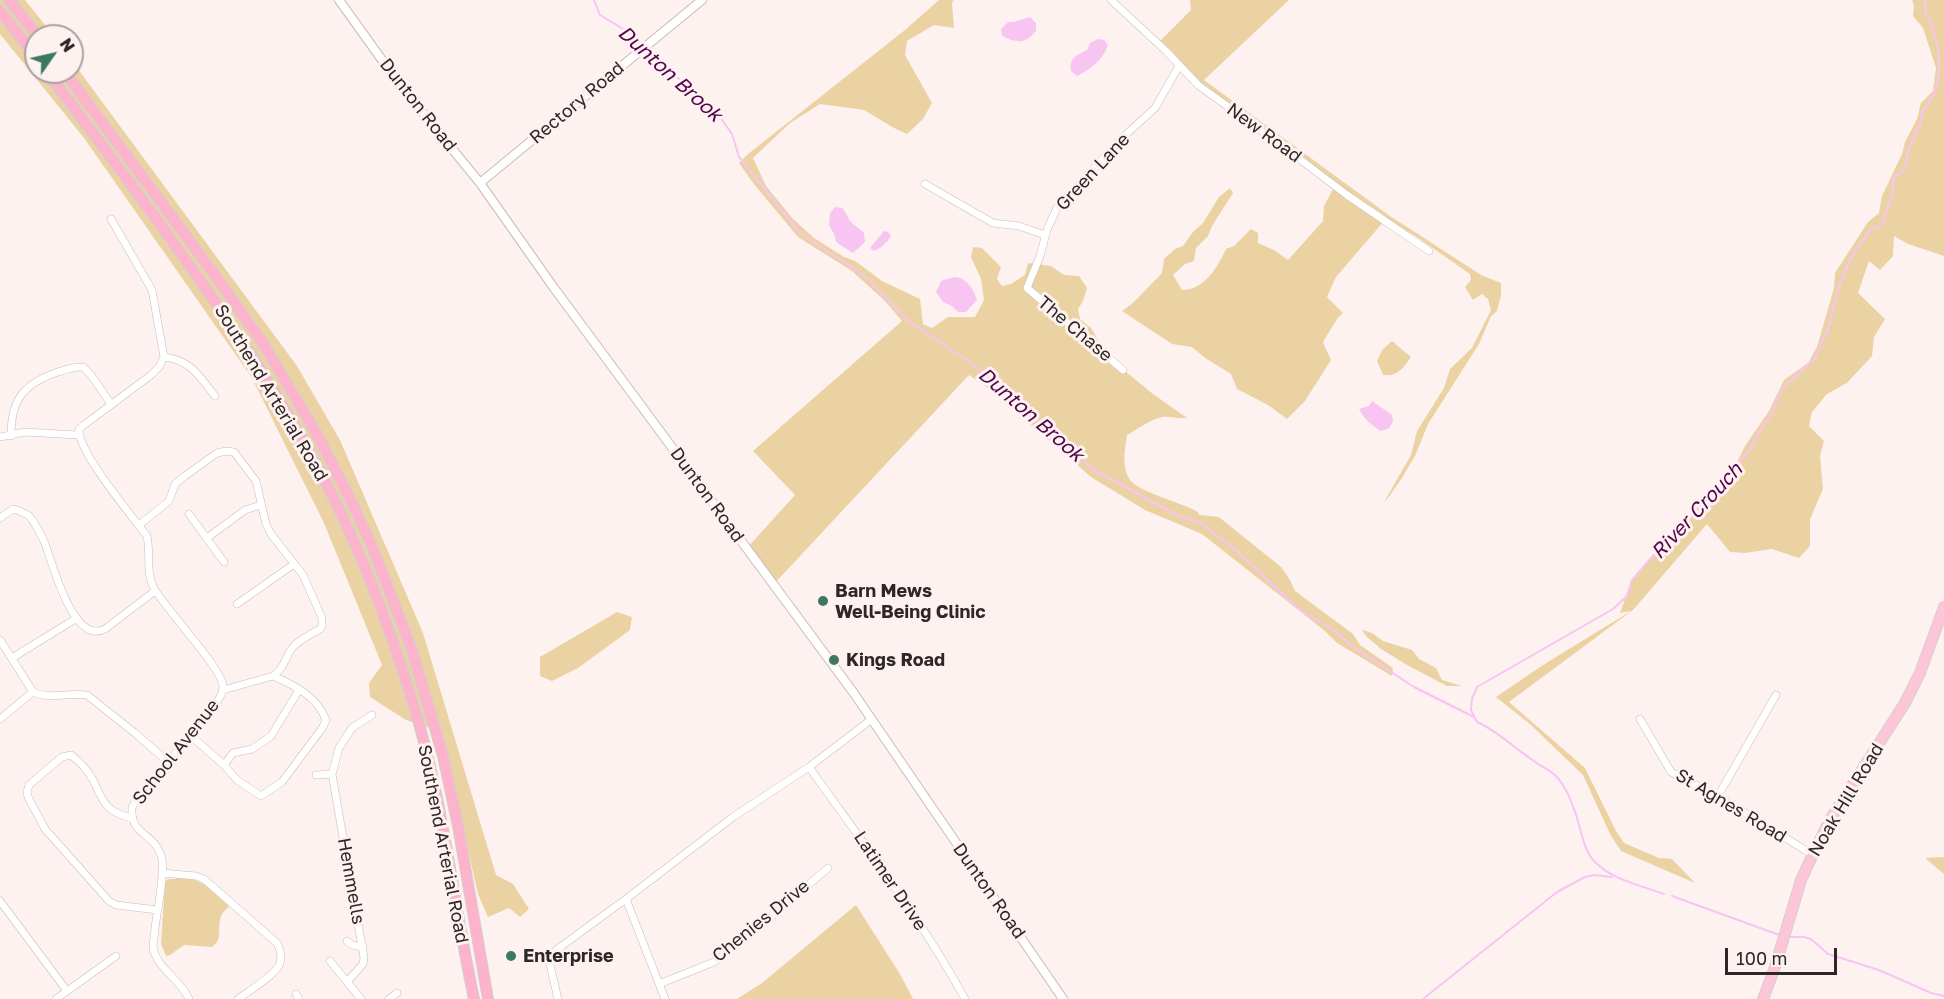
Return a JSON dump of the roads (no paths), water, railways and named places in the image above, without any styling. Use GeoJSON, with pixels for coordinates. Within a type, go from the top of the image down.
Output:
{"type":"FeatureCollection","features":[{"type":"Feature","properties":{"kind":"highway"},"geometry":{"type":"LineString","coordinates":[[9,0],[28,24]]}},
{"type":"Feature","properties":{"kind":"highway"},"geometry":{"type":"LineString","coordinates":[[0,11],[24,42]]}},
{"type":"Feature","properties":{"kind":"highway","name":"Southend Arterial Road"},"geometry":{"type":"LineString","coordinates":[[56,84],[209,292],[250,352],[305,444],[355,543],[398,655],[428,758],[444,828],[474,999]]}},
{"type":"Feature","properties":{"kind":"highway","name":"Southend Arterial Road"},"geometry":{"type":"LineString","coordinates":[[74,84],[218,278],[264,345],[313,427],[359,519],[412,650],[443,756],[458,826],[488,999]]}},
{"type":"Feature","properties":{"kind":"main road","name":"Noak Hill Road"},"geometry":{"type":"LineString","coordinates":[[1762,999],[1785,936],[1801,880],[1813,854],[1831,818],[1905,703],[1920,673],[1944,607]]}},
{"type":"Feature","properties":{"kind":"street","name":"Dunton Road"},"geometry":{"type":"LineString","coordinates":[[339,0],[400,85],[480,183],[561,297],[872,719],[1063,999]]}},
{"type":"Feature","properties":{"kind":"street","name":"Rectory Road"},"geometry":{"type":"LineString","coordinates":[[480,183],[702,0]]}},
{"type":"Feature","properties":{"kind":"street","name":"New Road"},"geometry":{"type":"LineString","coordinates":[[1112,0],[1166,51],[1198,86],[1347,195],[1429,251]]}},
{"type":"Feature","properties":{"kind":"street","name":"Green Lane"},"geometry":{"type":"LineString","coordinates":[[1027,288],[1057,208],[1121,140],[1155,108],[1179,66]]}},
{"type":"Feature","properties":{"kind":"street"},"geometry":{"type":"LineString","coordinates":[[925,184],[993,223],[1019,226],[1045,235]]}},
{"type":"Feature","properties":{"kind":"street"},"geometry":{"type":"LineString","coordinates":[[0,438],[25,432],[78,435],[79,429],[159,367],[164,357],[152,290],[111,219]]}},
{"type":"Feature","properties":{"kind":"street","name":"The Chase"},"geometry":{"type":"LineString","coordinates":[[1027,288],[1123,370]]}},
{"type":"Feature","properties":{"kind":"street"},"geometry":{"type":"LineString","coordinates":[[164,357],[176,358],[189,364],[215,396]]}},
{"type":"Feature","properties":{"kind":"street"},"geometry":{"type":"LineString","coordinates":[[11,436],[13,411],[28,387],[38,380],[75,366],[83,367],[91,375],[111,404]]}},
{"type":"Feature","properties":{"kind":"street","name":"School Avenue"},"geometry":{"type":"LineString","coordinates":[[78,435],[86,454],[147,536],[150,550],[148,574],[156,591],[222,680],[223,690],[220,696],[191,736],[132,807],[131,818],[137,829],[154,843],[161,856],[162,873],[153,946],[158,959],[189,999]]}},
{"type":"Feature","properties":{"kind":"street"},"geometry":{"type":"LineString","coordinates":[[139,525],[170,501],[175,484],[217,453],[234,452],[256,481],[270,534],[303,575],[322,618],[322,626],[296,643],[286,657],[283,668],[273,676],[223,690]]}},
{"type":"Feature","properties":{"kind":"street"},"geometry":{"type":"LineString","coordinates":[[207,538],[245,510],[261,505]]}},
{"type":"Feature","properties":{"kind":"street"},"geometry":{"type":"LineString","coordinates":[[0,518],[13,509],[23,511],[30,517],[44,542],[63,595],[86,628],[100,631],[156,591]]}},
{"type":"Feature","properties":{"kind":"street"},"geometry":{"type":"LineString","coordinates":[[189,514],[224,562]]}},
{"type":"Feature","properties":{"kind":"street"},"geometry":{"type":"LineString","coordinates":[[237,604],[294,564]]}},
{"type":"Feature","properties":{"kind":"street"},"geometry":{"type":"LineString","coordinates":[[12,658],[77,618]]}},
{"type":"Feature","properties":{"kind":"street"},"geometry":{"type":"LineString","coordinates":[[0,640],[33,692],[49,696],[87,695],[168,762]]}},
{"type":"Feature","properties":{"kind":"street"},"geometry":{"type":"LineString","coordinates":[[191,736],[224,765],[237,780],[261,796],[282,782],[324,728],[326,720],[323,710],[299,690],[273,676]]}},
{"type":"Feature","properties":{"kind":"street"},"geometry":{"type":"LineString","coordinates":[[224,765],[233,753],[252,750],[271,736],[299,690]]}},
{"type":"Feature","properties":{"kind":"street"},"geometry":{"type":"LineString","coordinates":[[0,719],[33,692]]}},
{"type":"Feature","properties":{"kind":"street"},"geometry":{"type":"LineString","coordinates":[[1718,796],[1776,695]]}},
{"type":"Feature","properties":{"kind":"street","name":"Hemmells"},"geometry":{"type":"LineString","coordinates":[[347,982],[363,964],[364,958],[332,774],[339,748],[352,728],[372,715]]}},
{"type":"Feature","properties":{"kind":"street"},"geometry":{"type":"LineString","coordinates":[[558,999],[548,956],[733,817],[809,767],[872,719]]}},
{"type":"Feature","properties":{"kind":"street","name":"St Agnes Road"},"geometry":{"type":"LineString","coordinates":[[1640,719],[1671,772],[1718,796],[1813,854]]}},
{"type":"Feature","properties":{"kind":"street"},"geometry":{"type":"LineString","coordinates":[[131,818],[116,814],[105,805],[89,772],[71,755],[62,757],[29,785],[27,792],[45,829],[109,901],[116,905],[158,910]]}},
{"type":"Feature","properties":{"kind":"street","name":"Latimer Drive"},"geometry":{"type":"LineString","coordinates":[[809,767],[894,885],[965,999]]}},
{"type":"Feature","properties":{"kind":"street"},"geometry":{"type":"LineString","coordinates":[[316,775],[332,774]]}},
{"type":"Feature","properties":{"kind":"street","name":"Chenies Drive"},"geometry":{"type":"LineString","coordinates":[[659,984],[714,962],[735,948],[828,868]]}},
{"type":"Feature","properties":{"kind":"street"},"geometry":{"type":"LineString","coordinates":[[162,873],[196,876],[204,879],[276,943],[281,951],[280,964],[270,975],[238,999]]}},
{"type":"Feature","properties":{"kind":"street"},"geometry":{"type":"LineString","coordinates":[[626,899],[665,999]]}},
{"type":"Feature","properties":{"kind":"street"},"geometry":{"type":"LineString","coordinates":[[0,901],[67,991]]}},
{"type":"Feature","properties":{"kind":"street"},"geometry":{"type":"LineString","coordinates":[[347,941],[352,945],[363,947]]}},
{"type":"Feature","properties":{"kind":"street"},"geometry":{"type":"LineString","coordinates":[[56,999],[116,956]]}},
{"type":"Feature","properties":{"kind":"street"},"geometry":{"type":"LineString","coordinates":[[330,961],[361,999]]}},
{"type":"Feature","properties":{"kind":"street"},"geometry":{"type":"LineString","coordinates":[[389,999],[397,993]]}},
{"type":"Feature","properties":{"kind":"waterway","name":"Dunton Brook"},"geometry":{"type":"LineString","coordinates":[[594,0],[600,15],[628,32],[643,46]]}},
{"type":"Feature","properties":{"kind":"waterway","name":"River Crouch"},"geometry":{"type":"LineString","coordinates":[[1664,894],[1609,873],[1594,861],[1584,843],[1571,801],[1560,780],[1552,772],[1477,722],[1471,710],[1472,699],[1477,687],[1613,609],[1627,596],[1632,580],[1665,542],[1695,513],[1700,502],[1728,472],[1736,472],[1739,462],[1749,451],[1771,415],[1781,390],[1815,358],[1828,329],[1839,286],[1852,256],[1870,230],[1882,225],[1892,194],[1894,176],[1900,174],[1904,169],[1909,148],[1921,122],[1922,112],[1934,92],[1939,71],[1938,49],[1932,25],[1926,14],[1925,0]]}},
{"type":"Feature","properties":{"kind":"waterway","name":"Dunton Brook"},"geometry":{"type":"LineString","coordinates":[[647,50],[718,114],[732,134],[739,157],[800,233],[865,276],[906,319],[994,379],[1053,438],[1093,469],[1178,516],[1201,523],[1233,548],[1300,610],[1332,629],[1353,647],[1414,687],[1474,717]]}},
{"type":"Feature","properties":{"kind":"waterway"},"geometry":{"type":"LineString","coordinates":[[1423,999],[1557,892],[1585,877],[1594,875],[1612,877]]}},
{"type":"Feature","properties":{"kind":"waterway","name":"River Crouch"},"geometry":{"type":"LineString","coordinates":[[1672,896],[1782,936]]}},
{"type":"Feature","properties":{"kind":"waterway","name":"River Crouch"},"geometry":{"type":"LineString","coordinates":[[1787,937],[1811,939],[1828,954],[1879,970],[1931,993],[1944,996]]}},
{"type":"Feature","properties":{"kind":"place","name":"Barn Mews Well-Being Clinic"},"geometry":{"type":"Point","coordinates":[823,601]}},
{"type":"Feature","properties":{"kind":"place","name":"Kings Road"},"geometry":{"type":"Point","coordinates":[834,660]}},
{"type":"Feature","properties":{"kind":"place","name":"Enterprise"},"geometry":{"type":"Point","coordinates":[511,956]}}]}
